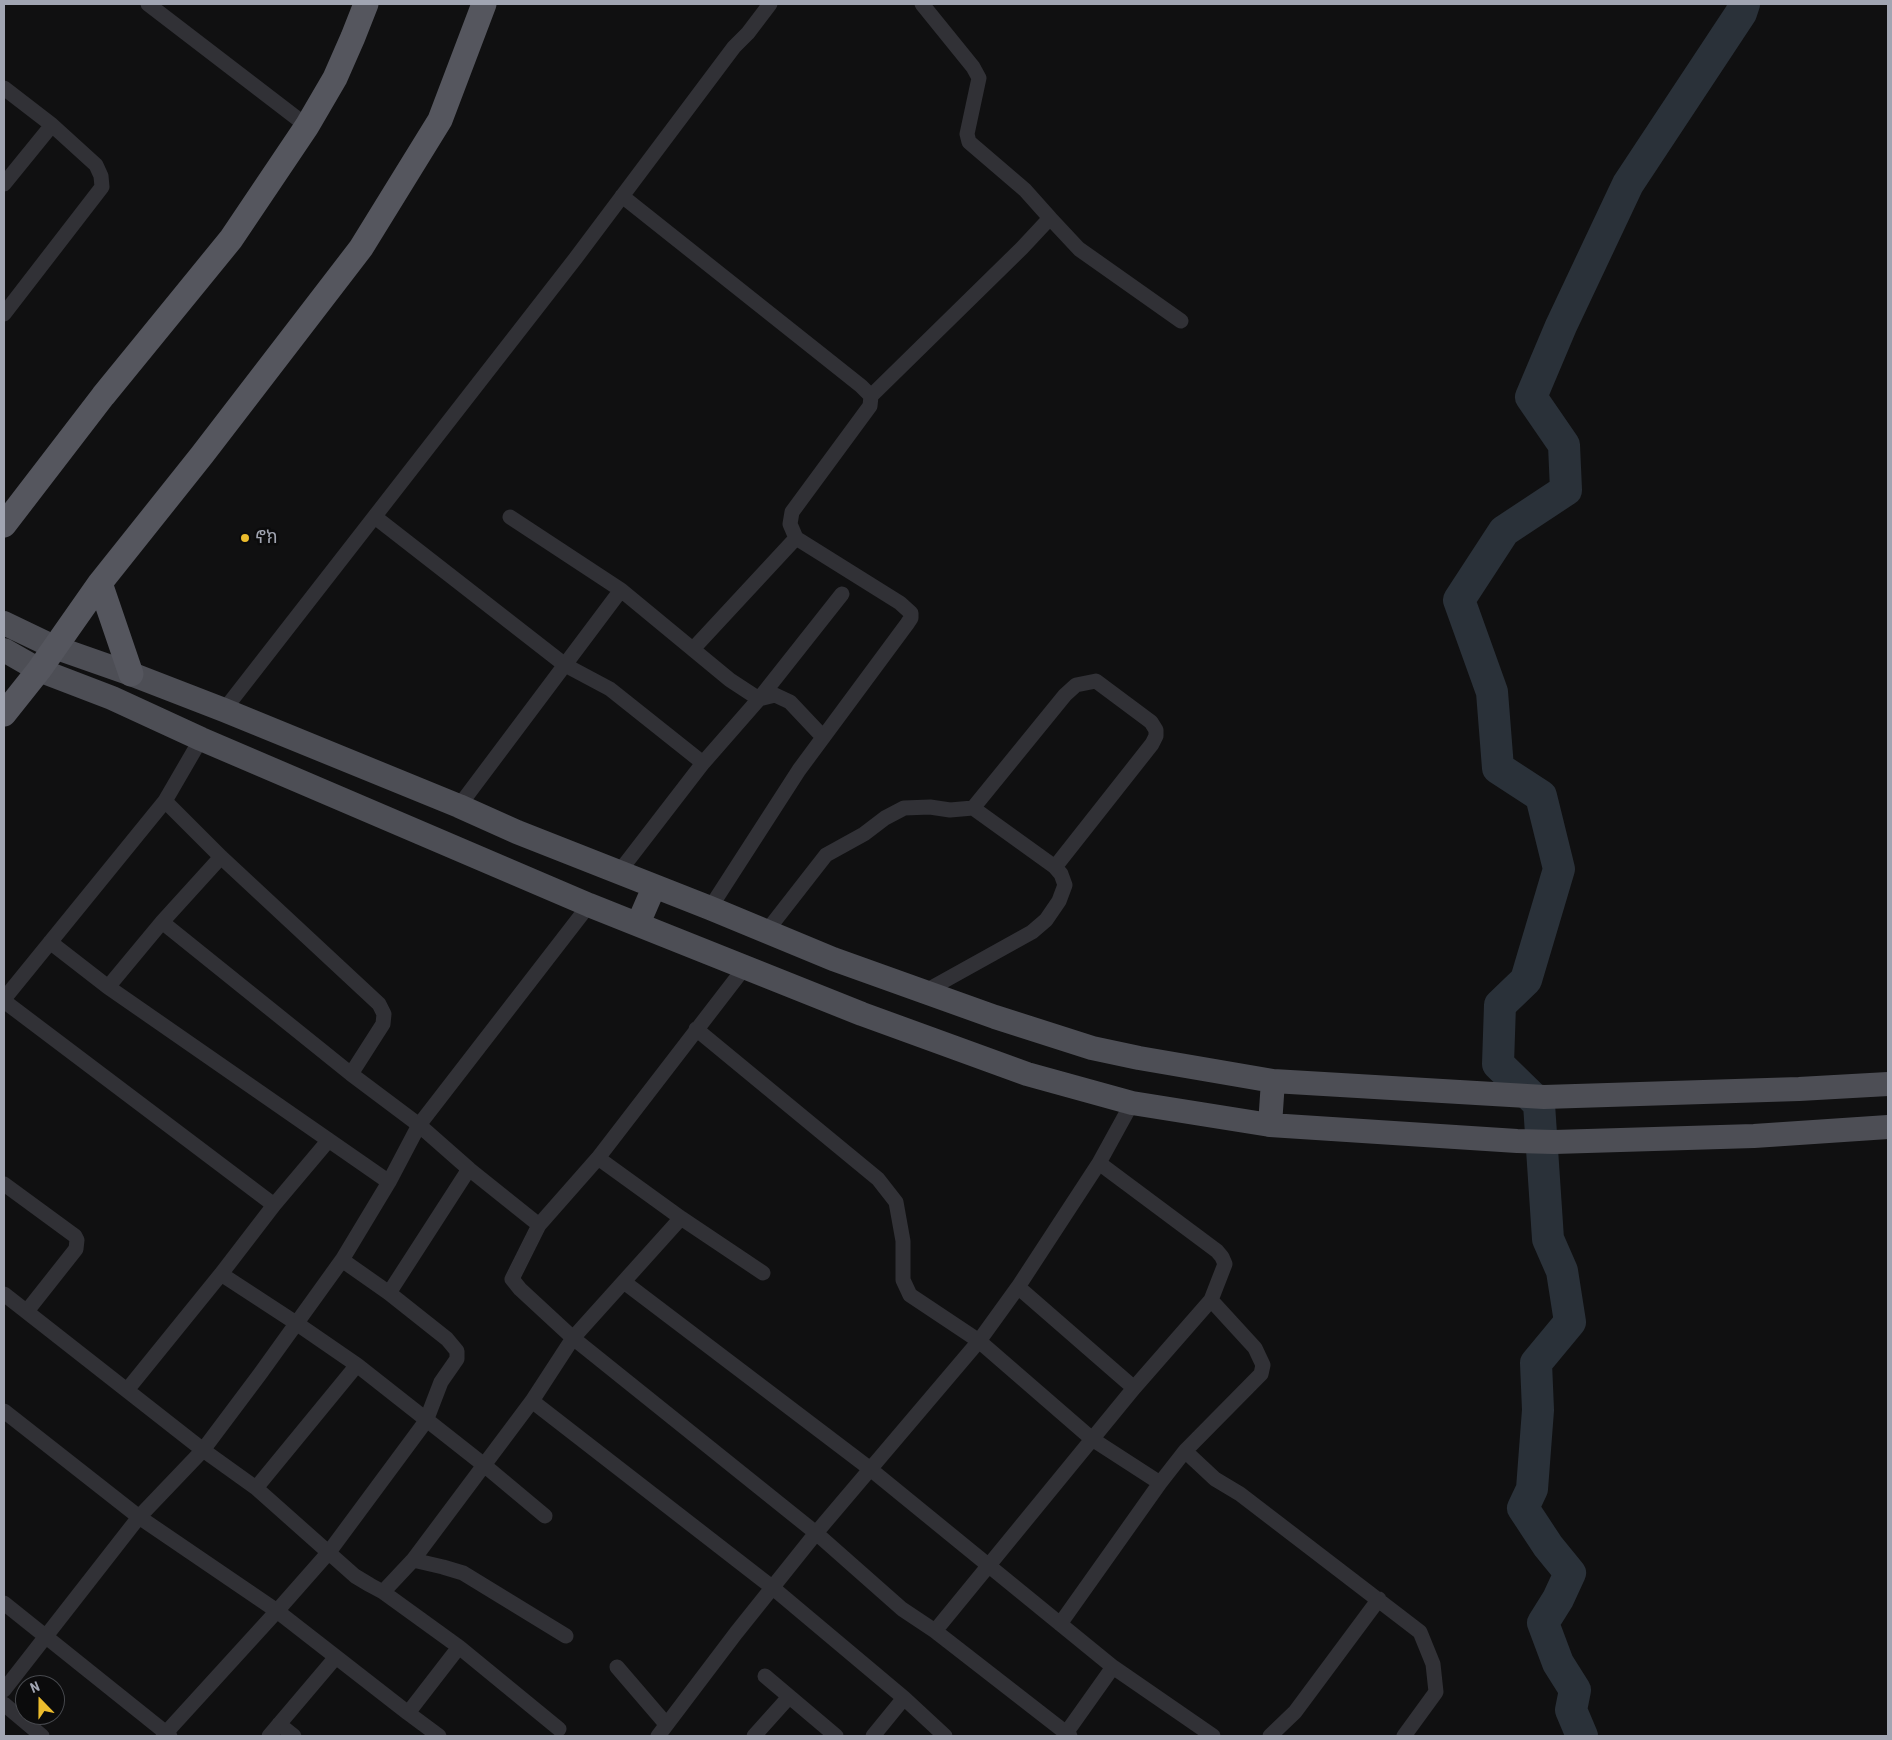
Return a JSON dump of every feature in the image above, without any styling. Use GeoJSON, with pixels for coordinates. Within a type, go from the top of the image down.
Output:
{"type":"FeatureCollection","features":[{"type":"Feature","properties":{"kind":"highway"},"geometry":{"type":"LineString","coordinates":[[4,525],[103,396],[231,239],[307,126],[335,78],[366,4]]}},
{"type":"Feature","properties":{"kind":"highway"},"geometry":{"type":"LineString","coordinates":[[4,714],[39,670],[100,583],[362,248],[440,120],[484,4]]}},
{"type":"Feature","properties":{"kind":"highway"},"geometry":{"type":"LineString","coordinates":[[100,583],[131,674]]}},
{"type":"Feature","properties":{"kind":"main road"},"geometry":{"type":"LineString","coordinates":[[4,623],[54,647],[224,710],[459,806],[517,832],[833,959],[995,1018],[1092,1048],[1273,1081],[1544,1097],[1799,1089],[1888,1084]]}},
{"type":"Feature","properties":{"kind":"main road"},"geometry":{"type":"LineString","coordinates":[[4,650],[39,670],[112,698],[201,739],[589,905],[862,1014],[1027,1074],[1132,1103],[1270,1125],[1517,1141],[1554,1142],[1754,1136],[1888,1128]]}},
{"type":"Feature","properties":{"kind":"main road"},"geometry":{"type":"LineString","coordinates":[[638,924],[654,887]]}},
{"type":"Feature","properties":{"kind":"main road"},"geometry":{"type":"LineString","coordinates":[[1270,1125],[1273,1081]]}},
{"type":"Feature","properties":{"kind":"street"},"geometry":{"type":"LineString","coordinates":[[148,4],[307,126]]}},
{"type":"Feature","properties":{"kind":"street"},"geometry":{"type":"LineString","coordinates":[[224,710],[622,196],[734,47],[748,33],[770,4]]}},
{"type":"Feature","properties":{"kind":"street"},"geometry":{"type":"LineString","coordinates":[[922,4],[973,67],[979,78],[967,134],[969,142],[1024,190],[1079,249],[1181,321]]}},
{"type":"Feature","properties":{"kind":"street"},"geometry":{"type":"LineString","coordinates":[[4,88],[52,125],[96,165],[101,176],[102,187],[5,310]]}},
{"type":"Feature","properties":{"kind":"street"},"geometry":{"type":"LineString","coordinates":[[7,176],[52,125]]}},
{"type":"Feature","properties":{"kind":"street"},"geometry":{"type":"LineString","coordinates":[[622,196],[861,386],[871,396]]}},
{"type":"Feature","properties":{"kind":"street"},"geometry":{"type":"LineString","coordinates":[[710,908],[799,770],[911,618],[911,612],[900,602],[796,538],[790,524],[792,512],[870,406],[871,396],[1022,248],[1050,218]]}},
{"type":"Feature","properties":{"kind":"street"},"geometry":{"type":"LineString","coordinates":[[375,517],[565,664],[610,689],[703,763]]}},
{"type":"Feature","properties":{"kind":"street"},"geometry":{"type":"LineString","coordinates":[[510,517],[621,590],[730,680],[759,699],[775,695],[790,702],[823,737]]}},
{"type":"Feature","properties":{"kind":"street"},"geometry":{"type":"LineString","coordinates":[[693,650],[796,538]]}},
{"type":"Feature","properties":{"kind":"street"},"geometry":{"type":"LineString","coordinates":[[459,806],[621,590]]}},
{"type":"Feature","properties":{"kind":"street"},"geometry":{"type":"LineString","coordinates":[[619,872],[703,763],[759,699],[842,594]]}},
{"type":"Feature","properties":{"kind":"street"},"geometry":{"type":"LineString","coordinates":[[973,808],[1065,695],[1076,685],[1096,681],[1151,722],[1156,730],[1156,736],[1152,744],[1055,867]]}},
{"type":"Feature","properties":{"kind":"street"},"geometry":{"type":"LineString","coordinates":[[201,739],[165,802],[4,1000],[274,1205]]}},
{"type":"Feature","properties":{"kind":"street"},"geometry":{"type":"LineString","coordinates":[[165,802],[221,857],[379,1004],[384,1014],[383,1024],[351,1074]]}},
{"type":"Feature","properties":{"kind":"street"},"geometry":{"type":"LineString","coordinates":[[766,932],[826,855],[864,834],[885,818],[904,808],[930,807],[950,810],[973,808],[1055,867],[1061,874],[1065,885],[1059,901],[1046,920],[1032,932],[924,992]]}},
{"type":"Feature","properties":{"kind":"street"},"geometry":{"type":"LineString","coordinates":[[108,987],[162,922],[221,857]]}},
{"type":"Feature","properties":{"kind":"street"},"geometry":{"type":"LineString","coordinates":[[4,1690],[138,1517],[203,1450],[342,1260],[389,1182],[419,1125],[589,905]]}},
{"type":"Feature","properties":{"kind":"street"},"geometry":{"type":"LineString","coordinates":[[162,922],[351,1074],[419,1125],[469,1169],[539,1225]]}},
{"type":"Feature","properties":{"kind":"street"},"geometry":{"type":"LineString","coordinates":[[50,942],[108,987],[389,1182]]}},
{"type":"Feature","properties":{"kind":"street"},"geometry":{"type":"LineString","coordinates":[[744,966],[598,1158],[539,1225],[512,1278],[520,1290],[573,1338],[816,1533],[902,1609],[935,1632],[1067,1735],[1113,1667]]}},
{"type":"Feature","properties":{"kind":"street"},"geometry":{"type":"LineString","coordinates":[[696,1030],[878,1179],[896,1202],[903,1241],[903,1280],[910,1295],[979,1341],[1092,1439],[1160,1483]]}},
{"type":"Feature","properties":{"kind":"street"},"geometry":{"type":"LineString","coordinates":[[617,1667],[662,1730],[816,1533],[869,1468],[979,1341],[1018,1286],[1099,1163],[1132,1103]]}},
{"type":"Feature","properties":{"kind":"street"},"geometry":{"type":"LineString","coordinates":[[127,1390],[222,1274],[274,1205],[328,1141]]}},
{"type":"Feature","properties":{"kind":"street"},"geometry":{"type":"LineString","coordinates":[[598,1158],[681,1218],[763,1273]]}},
{"type":"Feature","properties":{"kind":"street"},"geometry":{"type":"LineString","coordinates":[[935,1632],[1134,1388],[1211,1300],[1224,1264],[1222,1256],[1217,1251],[1099,1163]]}},
{"type":"Feature","properties":{"kind":"street"},"geometry":{"type":"LineString","coordinates":[[389,1293],[469,1169]]}},
{"type":"Feature","properties":{"kind":"street"},"geometry":{"type":"LineString","coordinates":[[4,1184],[75,1236],[77,1240],[76,1249],[27,1311]]}},
{"type":"Feature","properties":{"kind":"street"},"geometry":{"type":"LineString","coordinates":[[383,1592],[413,1560],[532,1401],[573,1338],[681,1218]]}},
{"type":"Feature","properties":{"kind":"street"},"geometry":{"type":"LineString","coordinates":[[4,1603],[46,1635],[166,1735],[329,1552],[426,1421],[441,1382],[457,1359],[457,1351],[447,1339],[389,1293],[342,1260]]}},
{"type":"Feature","properties":{"kind":"street"},"geometry":{"type":"LineString","coordinates":[[222,1274],[357,1365],[426,1421],[484,1464],[545,1516]]}},
{"type":"Feature","properties":{"kind":"street"},"geometry":{"type":"LineString","coordinates":[[624,1282],[869,1468],[1113,1667],[1213,1736]]}},
{"type":"Feature","properties":{"kind":"street"},"geometry":{"type":"LineString","coordinates":[[1018,1286],[1134,1388]]}},
{"type":"Feature","properties":{"kind":"street"},"geometry":{"type":"LineString","coordinates":[[4,1294],[203,1450],[256,1488],[356,1576],[383,1592],[459,1647],[559,1729]]}},
{"type":"Feature","properties":{"kind":"street"},"geometry":{"type":"LineString","coordinates":[[1060,1624],[1160,1483],[1185,1451],[1261,1374],[1263,1365],[1255,1348],[1211,1300]]}},
{"type":"Feature","properties":{"kind":"street"},"geometry":{"type":"LineString","coordinates":[[256,1488],[357,1365]]}},
{"type":"Feature","properties":{"kind":"street"},"geometry":{"type":"LineString","coordinates":[[532,1401],[773,1588],[904,1698],[945,1736]]}},
{"type":"Feature","properties":{"kind":"street"},"geometry":{"type":"LineString","coordinates":[[4,1411],[138,1517],[277,1611],[440,1736]]}},
{"type":"Feature","properties":{"kind":"street"},"geometry":{"type":"LineString","coordinates":[[1185,1451],[1215,1479],[1240,1494],[1420,1632],[1433,1664],[1436,1692],[1404,1736]]}},
{"type":"Feature","properties":{"kind":"street"},"geometry":{"type":"LineString","coordinates":[[413,1560],[463,1574],[566,1636]]}},
{"type":"Feature","properties":{"kind":"street"},"geometry":{"type":"LineString","coordinates":[[1270,1736],[1295,1712],[1379,1599]]}},
{"type":"Feature","properties":{"kind":"street"},"geometry":{"type":"LineString","coordinates":[[408,1713],[459,1647]]}},
{"type":"Feature","properties":{"kind":"street"},"geometry":{"type":"LineString","coordinates":[[269,1736],[336,1657]]}},
{"type":"Feature","properties":{"kind":"street"},"geometry":{"type":"LineString","coordinates":[[765,1676],[836,1736]]}},
{"type":"Feature","properties":{"kind":"street"},"geometry":{"type":"LineString","coordinates":[[754,1736],[789,1696]]}},
{"type":"Feature","properties":{"kind":"street"},"geometry":{"type":"LineString","coordinates":[[873,1736],[904,1698]]}},
{"type":"Feature","properties":{"kind":"street"},"geometry":{"type":"LineString","coordinates":[[4,1704],[42,1736]]}},
{"type":"Feature","properties":{"kind":"street"},"geometry":{"type":"LineString","coordinates":[[280,1724],[294,1736]]}},
{"type":"Feature","properties":{"kind":"waterway"},"geometry":{"type":"LineString","coordinates":[[1582,1736],[1571,1710],[1575,1690],[1558,1663],[1543,1623],[1558,1599],[1570,1573],[1548,1546],[1523,1508],[1532,1489],[1538,1410],[1536,1363],[1570,1322],[1562,1271],[1548,1239],[1539,1104],[1498,1064],[1500,1005],[1526,980],[1559,869],[1541,796],[1498,768],[1492,692],[1459,600],[1504,531],[1566,490],[1564,445],[1531,397],[1561,326],[1628,184],[1741,13],[1744,4]]}},
{"type":"Feature","properties":{"kind":"place","name":"ኖክ"},"geometry":{"type":"Point","coordinates":[245,538]}}]}
